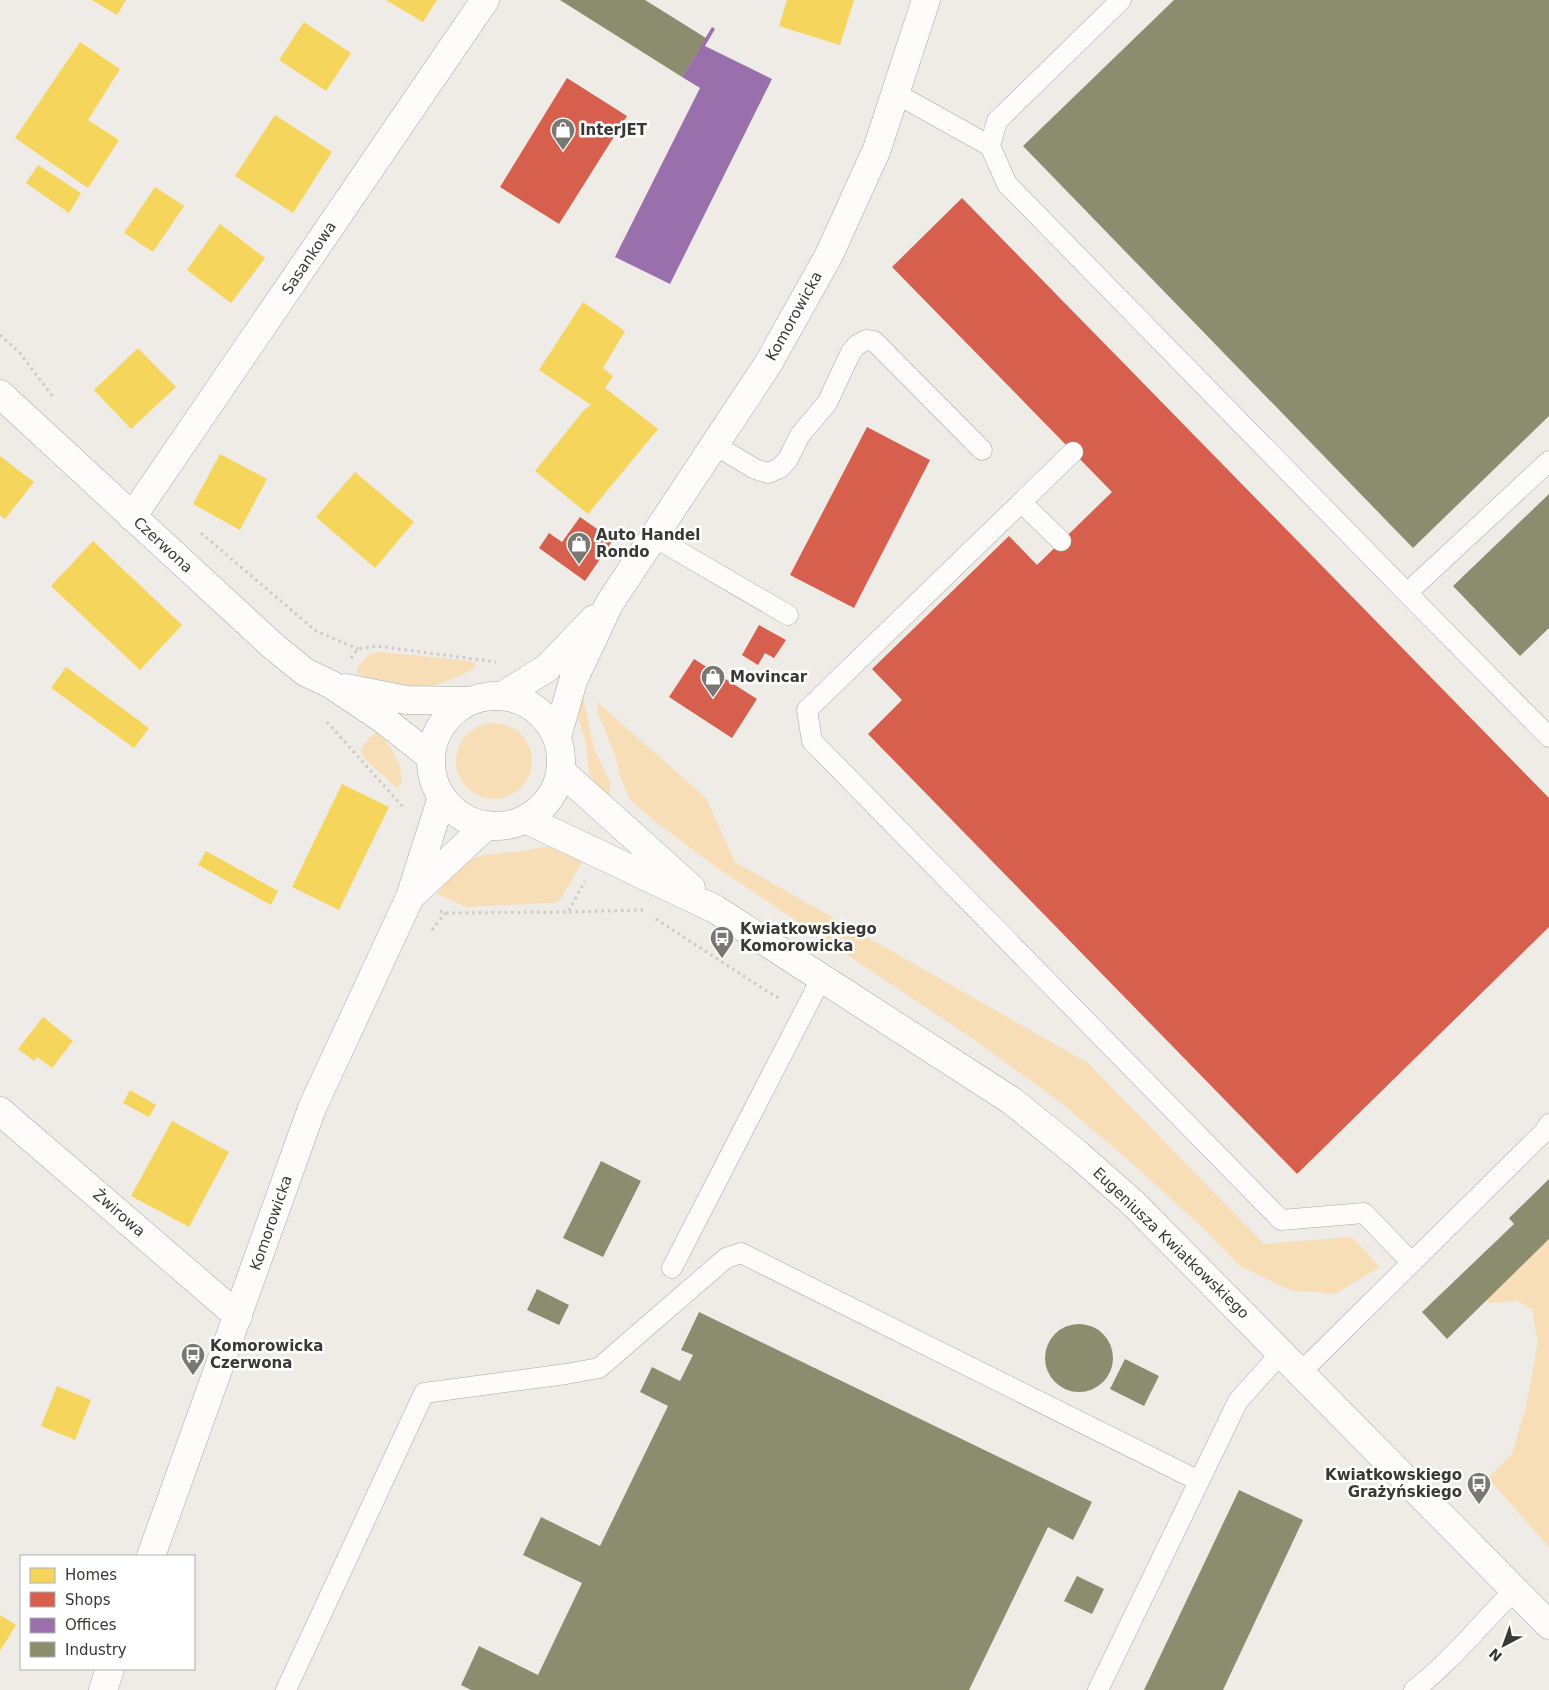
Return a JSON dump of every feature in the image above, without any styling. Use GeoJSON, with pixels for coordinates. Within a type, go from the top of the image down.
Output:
{"type":"FeatureCollection","features":[{"type":"Feature","properties":{"kind":"street","name":"Sasankowa"},"geometry":{"type":"LineString","coordinates":[[132,517],[485,0]]}},
{"type":"Feature","properties":{"kind":"street","name":"Komorowicka"},"geometry":{"type":"LineString","coordinates":[[557,737],[573,681],[609,604],[768,364],[828,255],[877,149],[926,0]]}},
{"type":"Feature","properties":{"kind":"street","name":"Czerwona"},"geometry":{"type":"LineString","coordinates":[[0,394],[273,646],[305,672],[332,685],[384,720],[431,757]]}},
{"type":"Feature","properties":{"kind":"street","name":"Komorowicka"},"geometry":{"type":"LineString","coordinates":[[502,696],[547,668],[609,604]]}},
{"type":"Feature","properties":{"kind":"street","name":"Czerwona"},"geometry":{"type":"LineString","coordinates":[[332,685],[406,700],[470,701]]}},
{"type":"Feature","properties":{"kind":"street"},"geometry":{"type":"LineString","coordinates":[[485,696],[502,696],[519,700],[535,708],[548,721],[557,737],[562,754],[561,771],[554,791],[542,808],[525,819],[506,825],[487,825],[462,816],[442,797],[433,778],[431,757],[434,739],[442,724],[455,710],[470,701],[485,696]]}},
{"type":"Feature","properties":{"kind":"street","name":"Eugeniusza Kwiatkowskiego"},"geometry":{"type":"LineString","coordinates":[[561,771],[715,909]]}},
{"type":"Feature","properties":{"kind":"street","name":"Komorowicka"},"geometry":{"type":"LineString","coordinates":[[151,1555],[312,1108],[410,896],[442,797]]}},
{"type":"Feature","properties":{"kind":"street","name":"Eugeniusza Kwiatkowskiego"},"geometry":{"type":"LineString","coordinates":[[525,819],[715,909],[1012,1101],[1075,1152],[1133,1203],[1282,1352],[1549,1625]]}},
{"type":"Feature","properties":{"kind":"street","name":"Komorowicka"},"geometry":{"type":"LineString","coordinates":[[410,896],[487,825]]}},
{"type":"Feature","properties":{"kind":"street","name":"Żwirowa"},"geometry":{"type":"LineString","coordinates":[[0,1112],[238,1316]]}},
{"type":"Feature","properties":{"kind":"street"},"geometry":{"type":"LineString","coordinates":[[103,1690],[110,1670]]}},
{"type":"Feature","properties":{"kind":"lane"},"geometry":{"type":"LineString","coordinates":[[990,146],[997,120],[1121,0]]}},
{"type":"Feature","properties":{"kind":"lane"},"geometry":{"type":"LineString","coordinates":[[895,93],[990,146],[1007,184],[1549,738]]}},
{"type":"Feature","properties":{"kind":"lane"},"geometry":{"type":"LineString","coordinates":[[715,445],[755,469],[768,473],[780,468],[788,459],[800,435],[827,403],[851,352],[857,345],[866,340],[874,341],[982,450]]}},
{"type":"Feature","properties":{"kind":"lane"},"geometry":{"type":"LineString","coordinates":[[1072,452],[806,710],[812,741],[1281,1220],[1364,1213],[1411,1262]]}},
{"type":"Feature","properties":{"kind":"lane"},"geometry":{"type":"LineString","coordinates":[[1407,593],[1549,461]]}},
{"type":"Feature","properties":{"kind":"lane"},"geometry":{"type":"LineString","coordinates":[[1021,502],[1061,542]]}},
{"type":"Feature","properties":{"kind":"lane"},"geometry":{"type":"LineString","coordinates":[[654,537],[788,614]]}},
{"type":"Feature","properties":{"kind":"lane"},"geometry":{"type":"LineString","coordinates":[[672,1268],[822,977]]}},
{"type":"Feature","properties":{"kind":"lane"},"geometry":{"type":"LineString","coordinates":[[1301,1372],[1545,1131],[1549,1124]]}},
{"type":"Feature","properties":{"kind":"lane"},"geometry":{"type":"LineString","coordinates":[[286,1690],[424,1393],[599,1368],[726,1258],[741,1253],[1199,1481]]}},
{"type":"Feature","properties":{"kind":"lane"},"geometry":{"type":"LineString","coordinates":[[1098,1690],[1238,1400],[1282,1352]]}},
{"type":"Feature","properties":{"kind":"lane"},"geometry":{"type":"LineString","coordinates":[[1414,1690],[1433,1675],[1498,1606],[1516,1590]]}},
{"type":"Feature","properties":{"kind":"path"},"geometry":{"type":"LineString","coordinates":[[568,912],[644,910],[636,905]]}},
{"type":"Feature","properties":{"kind":"path"},"geometry":{"type":"LineString","coordinates":[[652,916],[764,990],[804,1011]]}},
{"type":"Feature","properties":{"kind":"shaded area"},"geometry":{"type":"Polygon","coordinates":[[[381,652],[470,661],[476,664],[473,669],[442,683],[429,687],[408,688],[361,676],[357,672],[357,667],[371,653],[381,652]]]}},
{"type":"Feature","properties":{"kind":"shaded area"},"geometry":{"type":"Polygon","coordinates":[[[583,696],[594,749],[610,782],[609,800],[598,788],[589,773],[586,742],[578,717],[583,696]]]}},
{"type":"Feature","properties":{"kind":"shaded area"},"geometry":{"type":"Polygon","coordinates":[[[597,702],[706,798],[735,862],[1088,1063],[1264,1244],[1352,1237],[1380,1267],[1335,1294],[1290,1290],[1240,1266],[1202,1227],[1065,1106],[975,1040],[719,869],[661,826],[630,800],[598,713],[597,702]]]}},
{"type":"Feature","properties":{"kind":"shaded area"},"geometry":{"type":"Polygon","coordinates":[[[494,723],[508,726],[521,734],[529,747],[532,761],[529,775],[521,788],[508,796],[494,799],[480,796],[467,788],[459,775],[456,761],[459,747],[467,734],[480,726],[494,723]]]}},
{"type":"Feature","properties":{"kind":"shaded area"},"geometry":{"type":"Polygon","coordinates":[[[377,732],[397,759],[402,776],[401,783],[397,788],[366,760],[360,751],[369,738],[377,732]]]}},
{"type":"Feature","properties":{"kind":"shaded area"},"geometry":{"type":"Polygon","coordinates":[[[559,846],[585,858],[559,901],[553,903],[466,907],[437,894],[464,861],[483,855],[559,846]]]}},
{"type":"Feature","properties":{"kind":"shaded area"},"geometry":{"type":"Polygon","coordinates":[[[1549,1239],[1549,1547],[1488,1478],[1512,1454],[1526,1407],[1538,1343],[1532,1309],[1518,1301],[1489,1303],[1486,1300],[1549,1239]]]}},
{"type":"Feature","properties":{"kind":"building: Homes"},"geometry":{"type":"Polygon","coordinates":[[[92,0],[126,0],[117,15],[92,0]]]}},
{"type":"Feature","properties":{"kind":"building: Homes"},"geometry":{"type":"Polygon","coordinates":[[[386,0],[437,0],[423,22],[386,0]]]}},
{"type":"Feature","properties":{"kind":"building: Homes"},"geometry":{"type":"Polygon","coordinates":[[[787,0],[854,0],[840,45],[779,26],[787,0]]]}},
{"type":"Feature","properties":{"kind":"building: Homes"},"geometry":{"type":"Polygon","coordinates":[[[304,22],[351,53],[326,91],[279,60],[304,22]]]}},
{"type":"Feature","properties":{"kind":"building: Homes"},"geometry":{"type":"Polygon","coordinates":[[[80,42],[120,69],[88,120],[119,140],[88,188],[15,138],[80,42]]]}},
{"type":"Feature","properties":{"kind":"building: Homes"},"geometry":{"type":"Polygon","coordinates":[[[275,115],[332,152],[293,213],[235,176],[275,115]]]}},
{"type":"Feature","properties":{"kind":"building: Homes"},"geometry":{"type":"Polygon","coordinates":[[[38,165],[81,193],[69,213],[26,183],[38,165]]]}},
{"type":"Feature","properties":{"kind":"building: Homes"},"geometry":{"type":"Polygon","coordinates":[[[155,187],[184,206],[153,252],[124,233],[155,187]]]}},
{"type":"Feature","properties":{"kind":"building: Homes"},"geometry":{"type":"Polygon","coordinates":[[[220,224],[265,258],[231,303],[187,270],[220,224]]]}},
{"type":"Feature","properties":{"kind":"building: Homes"},"geometry":{"type":"Polygon","coordinates":[[[583,302],[625,331],[603,368],[613,376],[605,388],[658,429],[588,514],[535,471],[584,410],[591,405],[539,370],[583,302]]]}},
{"type":"Feature","properties":{"kind":"building: Homes"},"geometry":{"type":"Polygon","coordinates":[[[138,348],[176,387],[131,429],[94,390],[138,348]]]}},
{"type":"Feature","properties":{"kind":"building: Homes"},"geometry":{"type":"Polygon","coordinates":[[[220,454],[267,479],[240,530],[193,504],[220,454]]]}},
{"type":"Feature","properties":{"kind":"building: Homes"},"geometry":{"type":"Polygon","coordinates":[[[0,456],[34,482],[5,519],[0,515],[0,456]]]}},
{"type":"Feature","properties":{"kind":"building: Homes"},"geometry":{"type":"Polygon","coordinates":[[[355,472],[414,522],[375,568],[316,517],[355,472]]]}},
{"type":"Feature","properties":{"kind":"building: Homes"},"geometry":{"type":"Polygon","coordinates":[[[93,541],[182,625],[140,670],[51,586],[93,541]]]}},
{"type":"Feature","properties":{"kind":"building: Homes"},"geometry":{"type":"Polygon","coordinates":[[[66,667],[149,728],[134,748],[51,688],[66,667]]]}},
{"type":"Feature","properties":{"kind":"building: Homes"},"geometry":{"type":"Polygon","coordinates":[[[342,784],[389,807],[339,910],[292,887],[342,784]]]}},
{"type":"Feature","properties":{"kind":"building: Homes"},"geometry":{"type":"Polygon","coordinates":[[[206,851],[278,891],[271,905],[198,865],[206,851]]]}},
{"type":"Feature","properties":{"kind":"building: Homes"},"geometry":{"type":"Polygon","coordinates":[[[43,1017],[73,1041],[52,1068],[37,1057],[34,1061],[18,1049],[43,1017]]]}},
{"type":"Feature","properties":{"kind":"building: Homes"},"geometry":{"type":"Polygon","coordinates":[[[130,1090],[156,1105],[149,1117],[123,1103],[130,1090]]]}},
{"type":"Feature","properties":{"kind":"building: Homes"},"geometry":{"type":"Polygon","coordinates":[[[172,1121],[229,1152],[189,1227],[131,1196],[172,1121]]]}},
{"type":"Feature","properties":{"kind":"building: Homes"},"geometry":{"type":"Polygon","coordinates":[[[57,1386],[91,1400],[75,1440],[41,1426],[57,1386]]]}},
{"type":"Feature","properties":{"kind":"building: Homes"},"geometry":{"type":"Polygon","coordinates":[[[0,1615],[16,1625],[0,1651],[0,1615]]]}},
{"type":"Feature","properties":{"kind":"building: Shops","name":"InterJET"},"geometry":{"type":"Polygon","coordinates":[[[567,78],[627,116],[559,224],[500,187],[567,78]]]}},
{"type":"Feature","properties":{"kind":"building: Shops"},"geometry":{"type":"Polygon","coordinates":[[[962,198],[1549,798],[1549,927],[1297,1174],[868,734],[902,700],[872,669],[1009,536],[1037,565],[1112,492],[892,267],[962,198]]]}},
{"type":"Feature","properties":{"kind":"building: Shops"},"geometry":{"type":"Polygon","coordinates":[[[867,427],[930,460],[854,608],[790,575],[867,427]]]}},
{"type":"Feature","properties":{"kind":"building: Shops","name":"Auto Handel Rondo"},"geometry":{"type":"Polygon","coordinates":[[[580,517],[613,540],[585,581],[539,548],[549,533],[562,542],[580,517]]]}},
{"type":"Feature","properties":{"kind":"building: Shops"},"geometry":{"type":"Polygon","coordinates":[[[759,625],[786,640],[774,658],[765,653],[758,665],[742,655],[759,625]]]}},
{"type":"Feature","properties":{"kind":"building: Shops","name":"Movincar"},"geometry":{"type":"Polygon","coordinates":[[[694,659],[757,699],[732,738],[669,697],[694,659]]]}},
{"type":"Feature","properties":{"kind":"building: Offices"},"geometry":{"type":"Polygon","coordinates":[[[712,27],[715,29],[705,46],[772,79],[670,284],[615,257],[700,88],[682,77],[712,27]]]}},
{"type":"Feature","properties":{"kind":"building: Industry"},"geometry":{"type":"Polygon","coordinates":[[[560,0],[645,0],[706,38],[682,77],[560,0]]]}},
{"type":"Feature","properties":{"kind":"building: Industry"},"geometry":{"type":"Polygon","coordinates":[[[1174,0],[1549,0],[1549,416],[1413,548],[1023,146],[1174,0]]]}},
{"type":"Feature","properties":{"kind":"building: Industry"},"geometry":{"type":"Polygon","coordinates":[[[1549,494],[1549,628],[1520,656],[1453,586],[1549,494]]]}},
{"type":"Feature","properties":{"kind":"building: Industry"},"geometry":{"type":"Polygon","coordinates":[[[601,1161],[641,1181],[603,1257],[563,1238],[601,1161]]]}},
{"type":"Feature","properties":{"kind":"building: Industry"},"geometry":{"type":"Polygon","coordinates":[[[1549,1179],[1549,1239],[1447,1339],[1422,1312],[1514,1224],[1509,1218],[1549,1179]]]}},
{"type":"Feature","properties":{"kind":"building: Industry"},"geometry":{"type":"Polygon","coordinates":[[[537,1289],[569,1305],[559,1325],[527,1310],[537,1289]]]}},
{"type":"Feature","properties":{"kind":"building: Industry"},"geometry":{"type":"Polygon","coordinates":[[[699,1312],[1092,1502],[1073,1540],[1048,1527],[969,1690],[471,1690],[461,1685],[479,1646],[538,1675],[582,1583],[523,1555],[541,1517],[600,1546],[668,1406],[640,1392],[652,1367],[680,1381],[693,1355],[681,1350],[699,1312]]]}},
{"type":"Feature","properties":{"kind":"building: Industry"},"geometry":{"type":"Polygon","coordinates":[[[1072,1324],[1086,1324],[1098,1329],[1108,1339],[1113,1351],[1113,1365],[1108,1377],[1098,1387],[1086,1392],[1072,1392],[1060,1387],[1050,1377],[1045,1365],[1045,1351],[1050,1339],[1060,1329],[1072,1324]]]}},
{"type":"Feature","properties":{"kind":"building: Industry"},"geometry":{"type":"Polygon","coordinates":[[[1125,1359],[1159,1376],[1144,1406],[1110,1389],[1125,1359]]]}},
{"type":"Feature","properties":{"kind":"building: Industry"},"geometry":{"type":"Polygon","coordinates":[[[1239,1490],[1303,1520],[1223,1690],[1144,1690],[1239,1490]]]}},
{"type":"Feature","properties":{"kind":"building: Industry"},"geometry":{"type":"Polygon","coordinates":[[[1077,1576],[1104,1589],[1092,1614],[1064,1601],[1077,1576]]]}},
{"type":"Feature","properties":{"kind":"place","name":"InterJET"},"geometry":{"type":"Point","coordinates":[563,151]}},
{"type":"Feature","properties":{"kind":"place","name":"Auto Handel Rondo"},"geometry":{"type":"Point","coordinates":[579,565]}},
{"type":"Feature","properties":{"kind":"place","name":"Movincar"},"geometry":{"type":"Point","coordinates":[713,698]}},
{"type":"Feature","properties":{"kind":"place","name":"Kwiatkowskiego Komorowicka"},"geometry":{"type":"Point","coordinates":[722,959]}},
{"type":"Feature","properties":{"kind":"place","name":"Komorowicka Czerwona"},"geometry":{"type":"Point","coordinates":[193,1376]}},
{"type":"Feature","properties":{"kind":"place","name":"Kwiatkowskiego Grażyńskiego"},"geometry":{"type":"Point","coordinates":[1479,1505]}}]}
